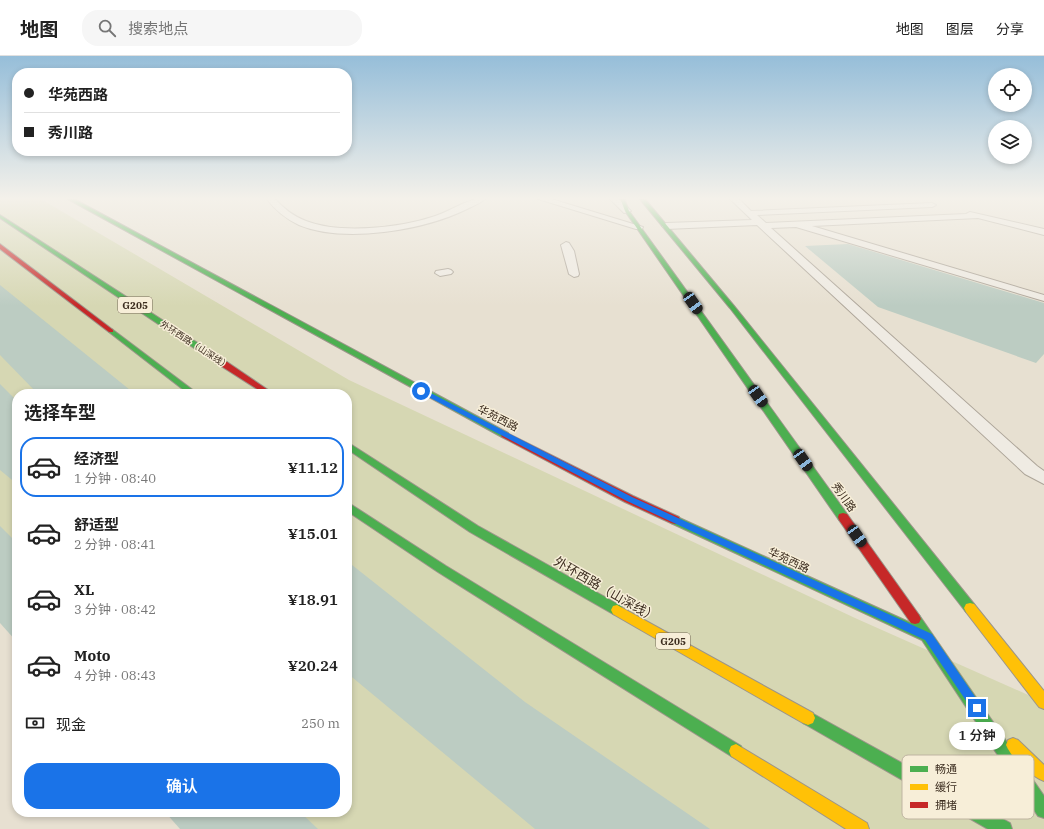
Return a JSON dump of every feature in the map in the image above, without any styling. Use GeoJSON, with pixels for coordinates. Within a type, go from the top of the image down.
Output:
{"type":"FeatureCollection","features":[{"type":"Feature","properties":{"kind":"main road","name":"外环西路（山深线）"},"geometry":{"type":"LineString","coordinates":[[27,234],[262,389]]}},
{"type":"Feature","properties":{"kind":"main road","name":"华苑西路"},"geometry":{"type":"LineString","coordinates":[[134,234],[462,413],[629,499],[928,637]]}},
{"type":"Feature","properties":{"kind":"main road","name":"秀川路"},"geometry":{"type":"LineString","coordinates":[[644,234],[928,637],[1008,755]]}},
{"type":"Feature","properties":{"kind":"main road"},"geometry":{"type":"LineString","coordinates":[[672,234],[1044,702]]}},
{"type":"Feature","properties":{"kind":"main road"},"geometry":{"type":"LineString","coordinates":[[0,246],[187,389]]}},
{"type":"Feature","properties":{"kind":"main road","name":"外环西路（山深线）"},"geometry":{"type":"LineString","coordinates":[[352,448],[474,528],[902,771]]}},
{"type":"Feature","properties":{"kind":"main road"},"geometry":{"type":"LineString","coordinates":[[352,509],[442,569],[861,829]]}},
{"type":"Feature","properties":{"kind":"main road"},"geometry":{"type":"LineString","coordinates":[[985,626],[1021,658]]}},
{"type":"Feature","properties":{"kind":"main road"},"geometry":{"type":"LineString","coordinates":[[968,695],[1022,755]]}},
{"type":"Feature","properties":{"kind":"main road"},"geometry":{"type":"LineString","coordinates":[[1034,766],[1044,774]]}},
{"type":"Feature","properties":{"kind":"main road","name":"秀川路"},"geometry":{"type":"LineString","coordinates":[[1034,795],[1044,810]]}},
{"type":"Feature","properties":{"kind":"main road","name":"外环西路（山深线）"},"geometry":{"type":"LineString","coordinates":[[986,819],[1004,829]]}},
{"type":"Feature","properties":{"kind":"street"},"geometry":{"type":"LineString","coordinates":[[773,234],[1031,470],[1044,478]]}},
{"type":"Feature","properties":{"kind":"street"},"geometry":{"type":"LineString","coordinates":[[829,234],[1044,298]]}},
{"type":"Feature","properties":{"kind":"street"},"geometry":{"type":"LineString","coordinates":[[566,245],[569,251],[574,274]]}},
{"type":"Feature","properties":{"kind":"green space"},"geometry":{"type":"Polygon","coordinates":[[[0,234],[100,234],[349,380],[855,618],[1044,702],[1044,829],[211,829],[203,817],[352,817],[352,389],[12,389],[12,592],[0,581],[0,234]]]}},
{"type":"Feature","properties":{"kind":"shaded area"},"geometry":{"type":"Polygon","coordinates":[[[848,244],[1044,303],[1044,354],[1036,363],[878,307],[805,246],[848,244]]]}},
{"type":"Feature","properties":{"kind":"shaded area"},"geometry":{"type":"Polygon","coordinates":[[[0,285],[129,389],[33,389],[0,355],[0,285]]]}},
{"type":"Feature","properties":{"kind":"shaded area"},"geometry":{"type":"Polygon","coordinates":[[[0,384],[12,396],[12,480],[0,470],[0,384]]]}},
{"type":"Feature","properties":{"kind":"shaded area"},"geometry":{"type":"Polygon","coordinates":[[[0,526],[12,538],[12,636],[0,623],[0,526]]]}},
{"type":"Feature","properties":{"kind":"shaded area"},"geometry":{"type":"Polygon","coordinates":[[[352,565],[525,702],[710,829],[535,829],[352,677],[352,565]]]}},
{"type":"Feature","properties":{"kind":"shaded area"},"geometry":{"type":"Polygon","coordinates":[[[169,817],[305,817],[318,829],[180,829],[169,817]]]}},
{"type":"Feature","properties":{"kind":"traffic: fast"},"geometry":{"type":"LineString","coordinates":[[27,234],[224,364]]}},
{"type":"Feature","properties":{"kind":"traffic: fast"},"geometry":{"type":"LineString","coordinates":[[135,234],[505,435]]}},
{"type":"Feature","properties":{"kind":"traffic: fast"},"geometry":{"type":"LineString","coordinates":[[643,234],[843,517]]}},
{"type":"Feature","properties":{"kind":"traffic: fast"},"geometry":{"type":"LineString","coordinates":[[671,234],[732,307],[970,608]]}},
{"type":"Feature","properties":{"kind":"traffic: fast"},"geometry":{"type":"LineString","coordinates":[[111,331],[187,389]]}},
{"type":"Feature","properties":{"kind":"traffic: fast"},"geometry":{"type":"LineString","coordinates":[[352,448],[474,529],[617,610]]}},
{"type":"Feature","properties":{"kind":"traffic: fast"},"geometry":{"type":"LineString","coordinates":[[352,509],[442,569],[736,751]]}},
{"type":"Feature","properties":{"kind":"traffic: fast"},"geometry":{"type":"LineString","coordinates":[[675,520],[928,637]]}},
{"type":"Feature","properties":{"kind":"traffic: fast"},"geometry":{"type":"LineString","coordinates":[[915,619],[1007,755]]}},
{"type":"Feature","properties":{"kind":"traffic: fast"},"geometry":{"type":"LineString","coordinates":[[808,718],[902,771]]}},
{"type":"Feature","properties":{"kind":"traffic: fast"},"geometry":{"type":"LineString","coordinates":[[1034,795],[1044,810]]}},
{"type":"Feature","properties":{"kind":"traffic: fast"},"geometry":{"type":"LineString","coordinates":[[986,819],[1004,829]]}},
{"type":"Feature","properties":{"kind":"traffic: slow"},"geometry":{"type":"LineString","coordinates":[[970,608],[1044,702]]}},
{"type":"Feature","properties":{"kind":"traffic: slow"},"geometry":{"type":"LineString","coordinates":[[617,610],[808,718]]}},
{"type":"Feature","properties":{"kind":"traffic: slow"},"geometry":{"type":"LineString","coordinates":[[1013,745],[1023,755]]}},
{"type":"Feature","properties":{"kind":"traffic: slow"},"geometry":{"type":"LineString","coordinates":[[736,751],[861,829]]}},
{"type":"Feature","properties":{"kind":"traffic: slow"},"geometry":{"type":"LineString","coordinates":[[1034,767],[1044,774]]}},
{"type":"Feature","properties":{"kind":"traffic: jam"},"geometry":{"type":"LineString","coordinates":[[0,246],[111,331]]}},
{"type":"Feature","properties":{"kind":"traffic: jam"},"geometry":{"type":"LineString","coordinates":[[224,364],[262,389]]}},
{"type":"Feature","properties":{"kind":"traffic: jam"},"geometry":{"type":"LineString","coordinates":[[505,435],[629,499],[675,520]]}},
{"type":"Feature","properties":{"kind":"traffic: jam"},"geometry":{"type":"LineString","coordinates":[[843,517],[915,619]]}},
{"type":"Feature","properties":{"kind":"route"},"geometry":{"type":"LineString","coordinates":[[421,391],[629,499],[928,637],[977,708]]}}]}
